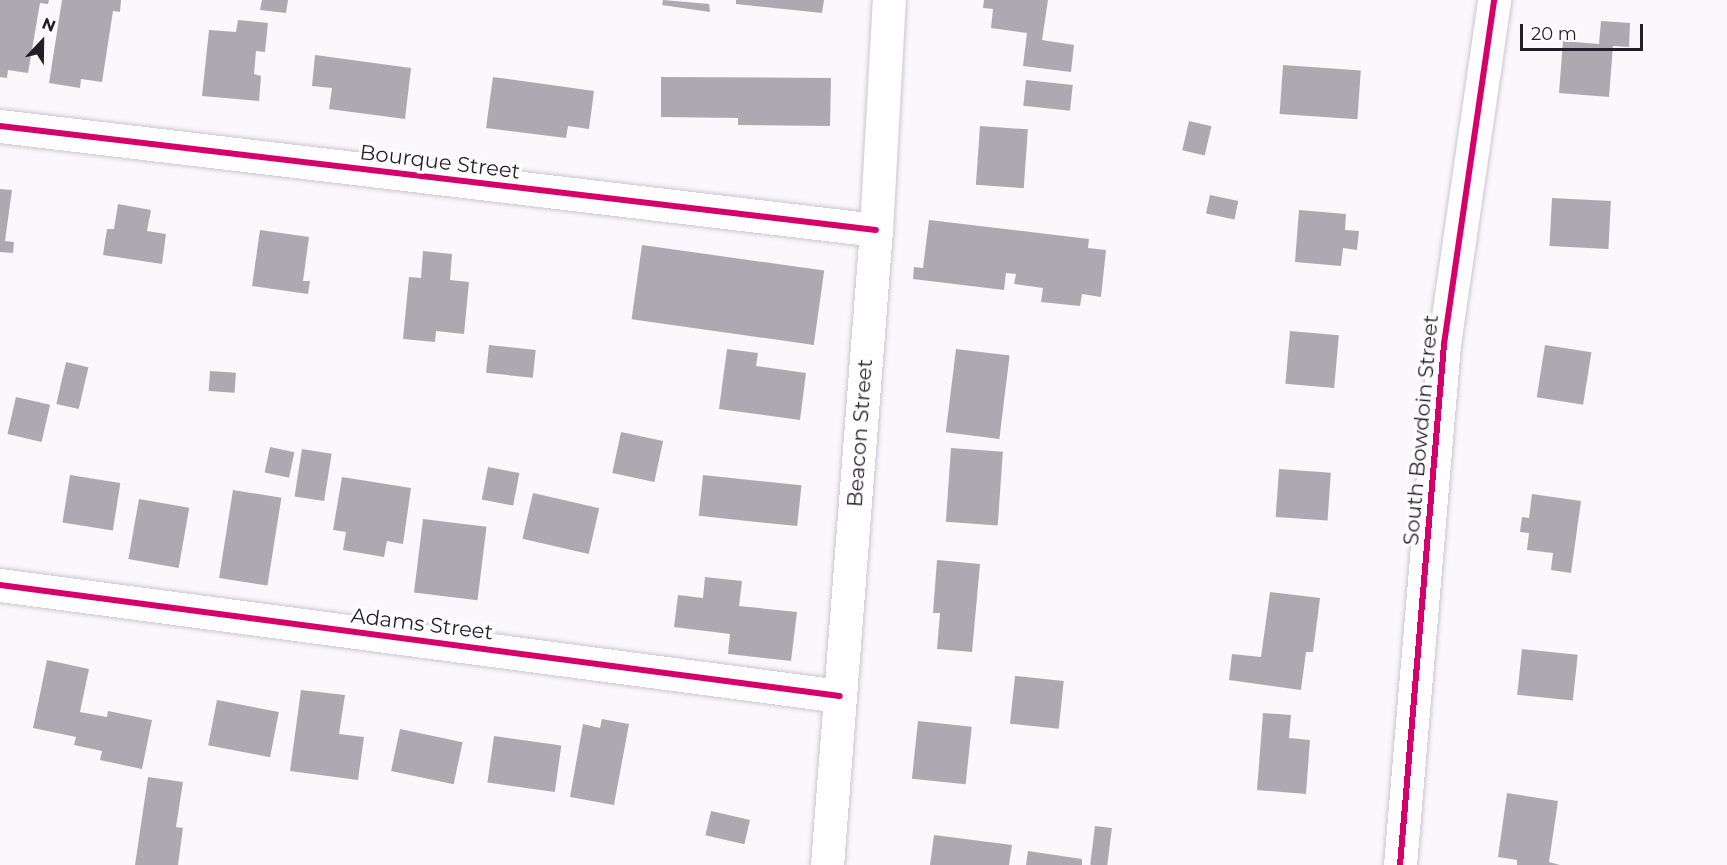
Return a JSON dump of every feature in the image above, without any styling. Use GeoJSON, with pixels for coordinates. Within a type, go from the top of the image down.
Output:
{"type":"FeatureCollection","features":[{"type":"Feature","properties":{"kind":"street","name":"Beacon Street"},"geometry":{"type":"LineString","coordinates":[[827,865],[876,230],[889,0]]}},
{"type":"Feature","properties":{"kind":"street","name":"South Bowdoin Street"},"geometry":{"type":"LineString","coordinates":[[1400,865],[1444,344],[1494,0]]}},
{"type":"Feature","properties":{"kind":"street","name":"Bourque Street"},"geometry":{"type":"LineString","coordinates":[[0,126],[876,230]]}},
{"type":"Feature","properties":{"kind":"street","name":"Adams Street"},"geometry":{"type":"LineString","coordinates":[[0,585],[840,696]]}},
{"type":"Feature","properties":{"kind":"building"},"geometry":{"type":"Polygon","coordinates":[[[0,0],[49,0],[48,4],[40,3],[28,73],[8,70],[7,78],[0,77],[0,0]]]}},
{"type":"Feature","properties":{"kind":"building"},"geometry":{"type":"Polygon","coordinates":[[[62,0],[121,0],[120,12],[113,11],[102,82],[81,79],[80,88],[49,83],[62,0]]]}},
{"type":"Feature","properties":{"kind":"building"},"geometry":{"type":"Polygon","coordinates":[[[262,0],[288,0],[286,13],[260,10],[262,0]]]}},
{"type":"Feature","properties":{"kind":"building"},"geometry":{"type":"Polygon","coordinates":[[[663,0],[709,4],[710,12],[662,5],[663,0]]]}},
{"type":"Feature","properties":{"kind":"building"},"geometry":{"type":"Polygon","coordinates":[[[736,0],[824,0],[822,13],[736,4],[736,0]]]}},
{"type":"Feature","properties":{"kind":"building"},"geometry":{"type":"Polygon","coordinates":[[[984,0],[1048,0],[1042,40],[1074,45],[1071,72],[1023,66],[1027,33],[991,28],[993,9],[983,8],[984,0]]]}},
{"type":"Feature","properties":{"kind":"building"},"geometry":{"type":"Polygon","coordinates":[[[238,20],[268,23],[265,52],[256,51],[254,74],[261,76],[259,101],[202,96],[209,30],[236,32],[238,20]]]}},
{"type":"Feature","properties":{"kind":"building"},"geometry":{"type":"Polygon","coordinates":[[[1601,21],[1630,23],[1629,47],[1613,46],[1609,97],[1559,93],[1563,41],[1599,44],[1601,21]]]}},
{"type":"Feature","properties":{"kind":"building"},"geometry":{"type":"Polygon","coordinates":[[[315,55],[411,68],[405,119],[329,109],[332,88],[312,86],[315,55]]]}},
{"type":"Feature","properties":{"kind":"building"},"geometry":{"type":"Polygon","coordinates":[[[1283,65],[1361,70],[1357,119],[1280,114],[1283,65]]]}},
{"type":"Feature","properties":{"kind":"building"},"geometry":{"type":"Polygon","coordinates":[[[493,77],[594,91],[589,129],[568,126],[566,138],[486,128],[493,77]]]}},
{"type":"Feature","properties":{"kind":"building"},"geometry":{"type":"Polygon","coordinates":[[[661,77],[831,78],[830,126],[738,125],[738,118],[661,117],[661,77]]]}},
{"type":"Feature","properties":{"kind":"building"},"geometry":{"type":"Polygon","coordinates":[[[1026,80],[1073,85],[1070,111],[1023,106],[1026,80]]]}},
{"type":"Feature","properties":{"kind":"building"},"geometry":{"type":"Polygon","coordinates":[[[1189,121],[1211,126],[1205,155],[1182,150],[1189,121]]]}},
{"type":"Feature","properties":{"kind":"building"},"geometry":{"type":"Polygon","coordinates":[[[980,126],[1028,129],[1024,188],[976,185],[980,126]]]}},
{"type":"Feature","properties":{"kind":"building"},"geometry":{"type":"Polygon","coordinates":[[[0,189],[12,190],[5,241],[14,242],[13,253],[0,252],[0,189]]]}},
{"type":"Feature","properties":{"kind":"building"},"geometry":{"type":"Polygon","coordinates":[[[1210,195],[1238,201],[1234,220],[1206,214],[1210,195]]]}},
{"type":"Feature","properties":{"kind":"building"},"geometry":{"type":"Polygon","coordinates":[[[1552,198],[1611,201],[1608,249],[1549,246],[1552,198]]]}},
{"type":"Feature","properties":{"kind":"building"},"geometry":{"type":"Polygon","coordinates":[[[118,204],[151,210],[147,231],[166,234],[162,264],[103,255],[107,229],[114,229],[118,204]]]}},
{"type":"Feature","properties":{"kind":"building"},"geometry":{"type":"Polygon","coordinates":[[[1299,210],[1346,214],[1345,230],[1359,231],[1357,250],[1343,248],[1341,266],[1295,262],[1299,210]]]}},
{"type":"Feature","properties":{"kind":"building"},"geometry":{"type":"Polygon","coordinates":[[[929,220],[1089,239],[1088,248],[1106,250],[1101,297],[1082,294],[1080,306],[1041,302],[1043,288],[1014,284],[1016,274],[1006,273],[1004,290],[913,279],[914,267],[923,268],[929,220]]]}},
{"type":"Feature","properties":{"kind":"building"},"geometry":{"type":"Polygon","coordinates":[[[260,230],[309,237],[303,281],[310,281],[308,294],[252,286],[260,230]]]}},
{"type":"Feature","properties":{"kind":"building"},"geometry":{"type":"Polygon","coordinates":[[[642,245],[824,271],[814,345],[632,319],[642,245]]]}},
{"type":"Feature","properties":{"kind":"building"},"geometry":{"type":"Polygon","coordinates":[[[423,251],[452,254],[450,280],[469,282],[464,334],[436,331],[435,342],[403,339],[409,277],[421,278],[423,251]]]}},
{"type":"Feature","properties":{"kind":"building"},"geometry":{"type":"Polygon","coordinates":[[[1290,331],[1339,335],[1334,388],[1285,384],[1290,331]]]}},
{"type":"Feature","properties":{"kind":"building"},"geometry":{"type":"Polygon","coordinates":[[[489,345],[536,350],[533,378],[486,373],[489,345]]]}},
{"type":"Feature","properties":{"kind":"building"},"geometry":{"type":"Polygon","coordinates":[[[1545,345],[1591,352],[1583,405],[1537,397],[1545,345]]]}},
{"type":"Feature","properties":{"kind":"building"},"geometry":{"type":"Polygon","coordinates":[[[727,349],[758,353],[756,366],[806,373],[800,420],[719,409],[727,349]]]}},
{"type":"Feature","properties":{"kind":"building"},"geometry":{"type":"Polygon","coordinates":[[[956,349],[1010,356],[999,439],[946,432],[956,349]]]}},
{"type":"Feature","properties":{"kind":"building"},"geometry":{"type":"Polygon","coordinates":[[[66,362],[88,367],[79,409],[56,404],[66,362]]]}},
{"type":"Feature","properties":{"kind":"building"},"geometry":{"type":"Polygon","coordinates":[[[210,371],[236,373],[235,393],[209,391],[210,371]]]}},
{"type":"Feature","properties":{"kind":"building"},"geometry":{"type":"Polygon","coordinates":[[[16,397],[50,405],[42,442],[7,434],[16,397]]]}},
{"type":"Feature","properties":{"kind":"building"},"geometry":{"type":"Polygon","coordinates":[[[621,432],[663,441],[654,482],[612,473],[621,432]]]}},
{"type":"Feature","properties":{"kind":"building"},"geometry":{"type":"Polygon","coordinates":[[[270,447],[294,452],[289,478],[265,472],[270,447]]]}},
{"type":"Feature","properties":{"kind":"building"},"geometry":{"type":"Polygon","coordinates":[[[951,448],[1003,452],[998,525],[946,522],[951,448]]]}},
{"type":"Feature","properties":{"kind":"building"},"geometry":{"type":"Polygon","coordinates":[[[302,449],[332,454],[324,501],[294,496],[302,449]]]}},
{"type":"Feature","properties":{"kind":"building"},"geometry":{"type":"Polygon","coordinates":[[[488,467],[519,473],[513,505],[482,499],[488,467]]]}},
{"type":"Feature","properties":{"kind":"building"},"geometry":{"type":"Polygon","coordinates":[[[1279,469],[1331,473],[1328,521],[1276,517],[1279,469]]]}},
{"type":"Feature","properties":{"kind":"building"},"geometry":{"type":"Polygon","coordinates":[[[70,475],[120,483],[113,530],[62,522],[70,475]]]}},
{"type":"Feature","properties":{"kind":"building"},"geometry":{"type":"Polygon","coordinates":[[[703,475],[801,485],[797,526],[699,516],[703,475]]]}},
{"type":"Feature","properties":{"kind":"building"},"geometry":{"type":"Polygon","coordinates":[[[342,477],[411,488],[403,544],[387,541],[384,557],[343,550],[346,532],[333,530],[342,477]]]}},
{"type":"Feature","properties":{"kind":"building"},"geometry":{"type":"Polygon","coordinates":[[[233,490],[281,498],[267,586],[219,578],[233,490]]]}},
{"type":"Feature","properties":{"kind":"building"},"geometry":{"type":"Polygon","coordinates":[[[533,493],[599,508],[589,554],[522,539],[533,493]]]}},
{"type":"Feature","properties":{"kind":"building"},"geometry":{"type":"Polygon","coordinates":[[[1532,494],[1581,501],[1571,573],[1551,570],[1553,553],[1527,550],[1529,533],[1520,532],[1522,517],[1529,518],[1532,494]]]}},
{"type":"Feature","properties":{"kind":"building"},"geometry":{"type":"Polygon","coordinates":[[[139,499],[189,508],[179,568],[128,559],[139,499]]]}},
{"type":"Feature","properties":{"kind":"building"},"geometry":{"type":"Polygon","coordinates":[[[423,519],[487,527],[478,600],[414,592],[423,519]]]}},
{"type":"Feature","properties":{"kind":"building"},"geometry":{"type":"Polygon","coordinates":[[[937,560],[980,564],[972,652],[937,649],[940,613],[933,613],[937,560]]]}},
{"type":"Feature","properties":{"kind":"building"},"geometry":{"type":"Polygon","coordinates":[[[705,577],[742,581],[739,606],[797,612],[791,661],[728,654],[730,634],[674,627],[678,595],[703,598],[705,577]]]}},
{"type":"Feature","properties":{"kind":"building"},"geometry":{"type":"Polygon","coordinates":[[[1270,592],[1320,598],[1313,652],[1306,652],[1301,690],[1229,680],[1232,654],[1261,657],[1270,592]]]}},
{"type":"Feature","properties":{"kind":"building"},"geometry":{"type":"Polygon","coordinates":[[[1522,649],[1578,655],[1573,701],[1517,695],[1522,649]]]}},
{"type":"Feature","properties":{"kind":"building"},"geometry":{"type":"Polygon","coordinates":[[[47,660],[89,669],[80,712],[107,717],[108,711],[152,720],[142,769],[100,760],[102,751],[74,745],[76,737],[33,728],[47,660]]]}},
{"type":"Feature","properties":{"kind":"building"},"geometry":{"type":"Polygon","coordinates":[[[1015,676],[1064,681],[1059,729],[1010,724],[1015,676]]]}},
{"type":"Feature","properties":{"kind":"building"},"geometry":{"type":"Polygon","coordinates":[[[301,690],[345,695],[339,734],[364,737],[358,780],[290,771],[301,690]]]}},
{"type":"Feature","properties":{"kind":"building"},"geometry":{"type":"Polygon","coordinates":[[[217,700],[279,712],[270,757],[208,745],[217,700]]]}},
{"type":"Feature","properties":{"kind":"building"},"geometry":{"type":"Polygon","coordinates":[[[1263,713],[1291,715],[1289,738],[1310,740],[1306,794],[1257,790],[1263,713]]]}},
{"type":"Feature","properties":{"kind":"building"},"geometry":{"type":"Polygon","coordinates":[[[602,719],[629,724],[614,805],[570,797],[583,724],[600,728],[602,719]]]}},
{"type":"Feature","properties":{"kind":"building"},"geometry":{"type":"Polygon","coordinates":[[[918,721],[972,727],[966,784],[912,779],[918,721]]]}},
{"type":"Feature","properties":{"kind":"building"},"geometry":{"type":"Polygon","coordinates":[[[400,729],[463,742],[454,784],[391,771],[400,729]]]}},
{"type":"Feature","properties":{"kind":"building"},"geometry":{"type":"Polygon","coordinates":[[[494,736],[561,745],[555,792],[487,783],[494,736]]]}},
{"type":"Feature","properties":{"kind":"building"},"geometry":{"type":"Polygon","coordinates":[[[148,777],[183,782],[176,827],[183,828],[178,865],[135,865],[148,777]]]}},
{"type":"Feature","properties":{"kind":"building"},"geometry":{"type":"Polygon","coordinates":[[[1507,793],[1558,801],[1549,862],[1560,865],[1517,865],[1517,860],[1498,857],[1507,793]]]}},
{"type":"Feature","properties":{"kind":"building"},"geometry":{"type":"Polygon","coordinates":[[[711,811],[750,820],[744,844],[705,835],[711,811]]]}},
{"type":"Feature","properties":{"kind":"building"},"geometry":{"type":"Polygon","coordinates":[[[1095,826],[1112,828],[1107,865],[1090,865],[1095,826]]]}},
{"type":"Feature","properties":{"kind":"building"},"geometry":{"type":"Polygon","coordinates":[[[934,835],[1012,845],[1009,865],[930,865],[934,835]]]}},
{"type":"Feature","properties":{"kind":"building"},"geometry":{"type":"Polygon","coordinates":[[[1028,851],[1082,859],[1082,865],[1026,865],[1028,851]]]}},
{"type":"Feature","properties":{"kind":"cycle path"},"geometry":{"type":"LineString","coordinates":[[1400,865],[1444,344],[1494,0]]}},
{"type":"Feature","properties":{"kind":"cycle path"},"geometry":{"type":"LineString","coordinates":[[0,126],[876,230]]}},
{"type":"Feature","properties":{"kind":"cycle path"},"geometry":{"type":"LineString","coordinates":[[0,585],[840,696]]}}]}
